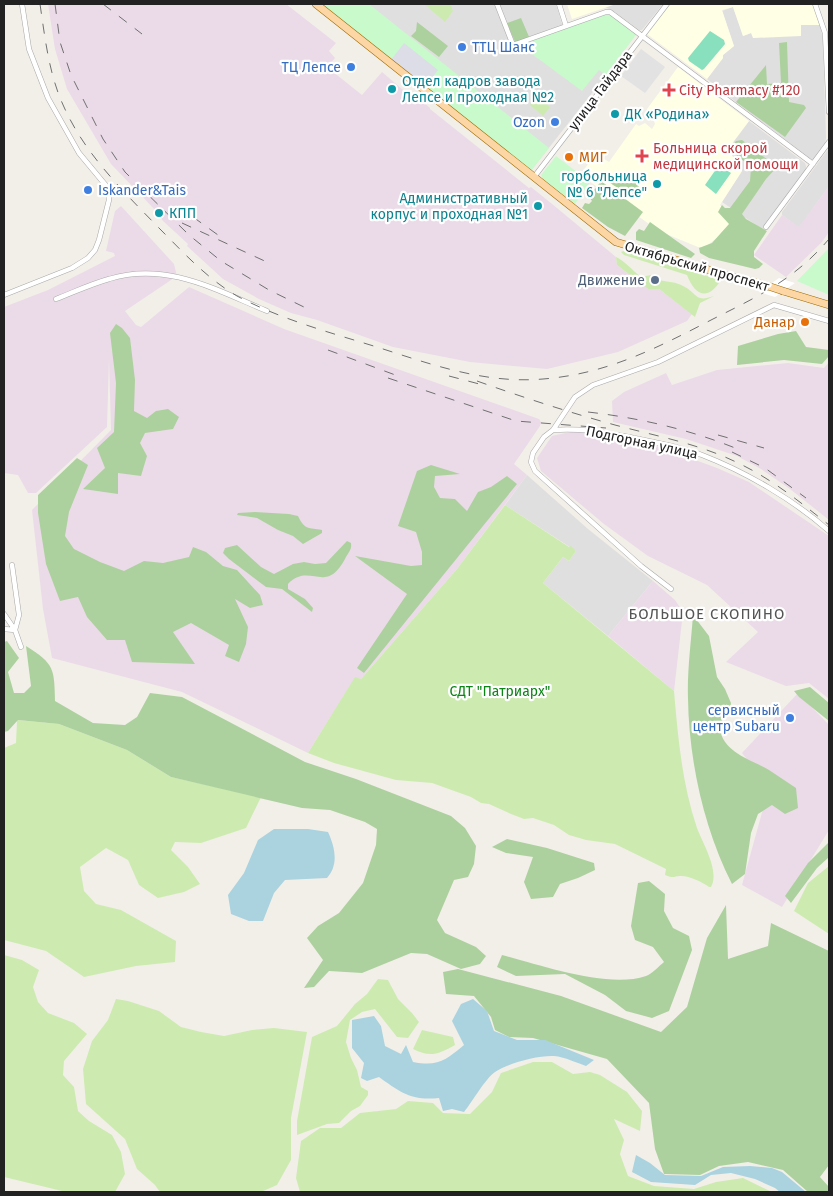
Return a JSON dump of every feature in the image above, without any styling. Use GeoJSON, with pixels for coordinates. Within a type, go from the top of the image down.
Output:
{"type":"FeatureCollection","features":[{"type":"Feature","properties":{"kind":"main road","name":"Октябрьский проспект"},"geometry":{"type":"LineString","coordinates":[[316,4],[616,242],[829,305]]}},
{"type":"Feature","properties":{"kind":"street"},"geometry":{"type":"LineString","coordinates":[[4,294],[72,268],[88,258],[95,250],[99,240],[109,200],[108,188],[74,146],[45,90],[29,49],[22,4]]}},
{"type":"Feature","properties":{"kind":"street"},"geometry":{"type":"LineString","coordinates":[[497,4],[513,45],[608,12],[812,164]]}},
{"type":"Feature","properties":{"kind":"street"},"geometry":{"type":"LineString","coordinates":[[559,4],[566,26]]}},
{"type":"Feature","properties":{"kind":"street","name":"улица Гайдара"},"geometry":{"type":"LineString","coordinates":[[534,177],[667,4]]}},
{"type":"Feature","properties":{"kind":"street"},"geometry":{"type":"LineString","coordinates":[[816,4],[826,33],[829,112]]}},
{"type":"Feature","properties":{"kind":"street"},"geometry":{"type":"LineString","coordinates":[[766,227],[829,142]]}},
{"type":"Feature","properties":{"kind":"street"},"geometry":{"type":"LineString","coordinates":[[56,299],[110,278],[136,273],[154,273],[188,279],[267,311]]}},
{"type":"Feature","properties":{"kind":"street"},"geometry":{"type":"LineString","coordinates":[[671,589],[641,566],[535,471],[531,462],[533,453],[544,437],[553,430],[575,396],[593,385],[658,362],[774,305],[829,321]]}},
{"type":"Feature","properties":{"kind":"street","name":"Подгорная улица"},"geometry":{"type":"LineString","coordinates":[[553,430],[594,430],[650,441],[701,455],[736,470],[777,493],[815,518],[829,531]]}},
{"type":"Feature","properties":{"kind":"street"},"geometry":{"type":"LineString","coordinates":[[12,565],[19,615],[15,630]]}},
{"type":"Feature","properties":{"kind":"street"},"geometry":{"type":"LineString","coordinates":[[4,614],[15,630],[21,647]]}},
{"type":"Feature","properties":{"kind":"street"},"geometry":{"type":"LineString","coordinates":[[4,629],[15,630]]}},
{"type":"Feature","properties":{"kind":"shaded area"},"geometry":{"type":"Polygon","coordinates":[[[48,4],[286,4],[336,43],[329,51],[335,58],[327,67],[362,95],[382,72],[409,95],[414,94],[529,188],[531,187],[557,208],[616,257],[617,265],[648,289],[659,289],[692,314],[687,321],[618,352],[547,369],[470,362],[393,347],[317,320],[291,313],[259,299],[223,279],[187,246],[188,244],[163,221],[157,212],[111,164],[67,89],[55,49],[48,4]]]}},
{"type":"Feature","properties":{"kind":"shaded area"},"geometry":{"type":"Polygon","coordinates":[[[321,4],[556,4],[564,30],[634,37],[530,172],[321,4]]]}},
{"type":"Feature","properties":{"kind":"shaded area"},"geometry":{"type":"Polygon","coordinates":[[[567,4],[616,4],[572,19],[567,4]]]}},
{"type":"Feature","properties":{"kind":"shaded area"},"geometry":{"type":"Polygon","coordinates":[[[616,4],[663,4],[642,30],[639,30],[605,7],[616,4]]]}},
{"type":"Feature","properties":{"kind":"shaded area"},"geometry":{"type":"Polygon","coordinates":[[[669,4],[813,4],[820,25],[801,25],[801,36],[753,38],[751,33],[743,36],[733,7],[722,10],[734,46],[723,55],[723,58],[707,79],[647,34],[669,4]]]}},
{"type":"Feature","properties":{"kind":"shaded area"},"geometry":{"type":"Polygon","coordinates":[[[733,7],[743,36],[751,33],[801,36],[800,25],[820,25],[823,39],[826,138],[825,143],[813,159],[809,160],[707,79],[723,58],[723,55],[734,46],[722,11],[733,7]]]}},
{"type":"Feature","properties":{"kind":"shaded area"},"geometry":{"type":"Polygon","coordinates":[[[404,43],[438,70],[425,87],[391,60],[404,43]]]}},
{"type":"Feature","properties":{"kind":"shaded area"},"geometry":{"type":"Polygon","coordinates":[[[641,49],[665,67],[645,93],[621,76],[641,49]]]}},
{"type":"Feature","properties":{"kind":"shaded area","name":"Больница скорой медицинской помощи"},"geometry":{"type":"Polygon","coordinates":[[[678,67],[749,121],[728,149],[742,171],[720,205],[735,220],[722,236],[705,247],[698,247],[659,231],[582,176],[584,173],[582,172],[596,154],[609,162],[636,124],[639,126],[645,123],[652,129],[655,124],[651,112],[647,109],[678,67]]]}},
{"type":"Feature","properties":{"kind":"shaded area"},"geometry":{"type":"Polygon","coordinates":[[[749,121],[805,163],[806,166],[806,170],[762,229],[722,202],[742,171],[728,149],[749,121]]]}},
{"type":"Feature","properties":{"kind":"shaded area"},"geometry":{"type":"Polygon","coordinates":[[[829,148],[829,186],[799,228],[782,215],[782,212],[829,148]]]}},
{"type":"Feature","properties":{"kind":"shaded area"},"geometry":{"type":"Polygon","coordinates":[[[829,186],[829,232],[822,242],[786,277],[754,255],[782,215],[799,227],[829,186]]]}},
{"type":"Feature","properties":{"kind":"shaded area"},"geometry":{"type":"Polygon","coordinates":[[[121,206],[174,264],[177,276],[125,311],[136,325],[141,327],[189,287],[284,329],[539,419],[541,422],[514,464],[527,475],[457,569],[361,679],[355,678],[308,753],[182,692],[52,658],[43,609],[32,510],[111,430],[109,359],[107,427],[36,493],[28,493],[18,475],[4,473],[4,307],[48,290],[115,256],[114,253],[106,251],[115,211],[121,206]]]}},
{"type":"Feature","properties":{"kind":"shaded area"},"geometry":{"type":"Polygon","coordinates":[[[829,362],[829,520],[790,489],[761,469],[737,456],[686,439],[613,422],[612,401],[624,392],[666,373],[672,385],[717,370],[788,363],[824,368],[829,362]]]}},
{"type":"Feature","properties":{"kind":"shaded area"},"geometry":{"type":"Polygon","coordinates":[[[579,430],[657,446],[717,468],[749,482],[829,536],[829,699],[809,683],[786,686],[726,662],[758,632],[707,585],[648,556],[604,524],[541,471],[537,458],[552,436],[579,430]]]}},
{"type":"Feature","properties":{"kind":"shaded area"},"geometry":{"type":"Polygon","coordinates":[[[527,475],[588,529],[653,581],[608,636],[543,583],[563,557],[569,561],[576,551],[505,505],[527,475]]]}},
{"type":"Feature","properties":{"kind":"shaded area"},"geometry":{"type":"Polygon","coordinates":[[[653,581],[675,600],[683,612],[674,691],[608,636],[653,581]]]}},
{"type":"Feature","properties":{"kind":"shaded area"},"geometry":{"type":"Polygon","coordinates":[[[798,693],[829,725],[829,830],[782,907],[742,885],[769,787],[742,753],[798,693]]]}},
{"type":"Feature","properties":{"kind":"green space"},"geometry":{"type":"Polygon","coordinates":[[[319,4],[369,4],[549,148],[530,172],[319,4]]]}},
{"type":"Feature","properties":{"kind":"green space"},"geometry":{"type":"Polygon","coordinates":[[[424,4],[450,4],[453,11],[445,22],[424,4]]]}},
{"type":"Feature","properties":{"kind":"green space"},"geometry":{"type":"Polygon","coordinates":[[[608,12],[638,32],[606,75],[599,70],[582,91],[532,54],[527,40],[608,12]]]}},
{"type":"Feature","properties":{"kind":"green space"},"geometry":{"type":"Polygon","coordinates":[[[521,18],[530,39],[516,44],[507,23],[521,18]]]}},
{"type":"Feature","properties":{"kind":"green space"},"geometry":{"type":"Polygon","coordinates":[[[417,22],[448,46],[439,57],[411,36],[416,31],[417,22]]]}},
{"type":"Feature","properties":{"kind":"green space"},"geometry":{"type":"Polygon","coordinates":[[[710,31],[724,40],[725,44],[702,70],[689,61],[688,58],[710,31]]]}},
{"type":"Feature","properties":{"kind":"green space"},"geometry":{"type":"Polygon","coordinates":[[[787,42],[789,102],[804,105],[806,108],[785,137],[736,102],[766,65],[767,84],[781,83],[779,43],[787,42]]]}},
{"type":"Feature","properties":{"kind":"green space"},"geometry":{"type":"Polygon","coordinates":[[[536,96],[550,107],[543,116],[530,105],[536,96]]]}},
{"type":"Feature","properties":{"kind":"green space"},"geometry":{"type":"Polygon","coordinates":[[[742,140],[777,167],[766,179],[742,214],[746,219],[767,231],[754,251],[754,257],[763,264],[755,269],[709,258],[700,253],[699,248],[712,243],[729,224],[718,212],[722,205],[725,208],[730,208],[750,181],[751,167],[729,149],[736,141],[742,140]]]}},
{"type":"Feature","properties":{"kind":"green space"},"geometry":{"type":"Polygon","coordinates":[[[556,156],[590,182],[575,204],[543,179],[541,175],[556,156]]]}},
{"type":"Feature","properties":{"kind":"green space"},"geometry":{"type":"Polygon","coordinates":[[[719,165],[731,173],[716,194],[705,185],[719,165]]]}},
{"type":"Feature","properties":{"kind":"green space"},"geometry":{"type":"Polygon","coordinates":[[[624,171],[630,172],[633,175],[631,178],[639,187],[632,198],[603,178],[608,172],[619,179],[624,171]]]}},
{"type":"Feature","properties":{"kind":"green space"},"geometry":{"type":"Polygon","coordinates":[[[601,181],[643,212],[625,236],[608,227],[582,208],[585,203],[589,204],[592,201],[589,197],[601,181]]]}},
{"type":"Feature","properties":{"kind":"green space"},"geometry":{"type":"Polygon","coordinates":[[[650,222],[695,254],[691,258],[636,240],[636,232],[639,229],[644,231],[650,222]]]}},
{"type":"Feature","properties":{"kind":"green space"},"geometry":{"type":"Polygon","coordinates":[[[829,248],[829,295],[797,281],[829,248]]]}},
{"type":"Feature","properties":{"kind":"green space"},"geometry":{"type":"Polygon","coordinates":[[[624,251],[721,280],[711,291],[702,293],[694,288],[687,275],[624,255],[621,252],[624,251]]]}},
{"type":"Feature","properties":{"kind":"green space"},"geometry":{"type":"Polygon","coordinates":[[[616,257],[641,277],[651,275],[649,282],[658,285],[660,280],[678,284],[699,298],[714,296],[700,303],[695,317],[659,289],[648,289],[617,265],[616,257]]]}},
{"type":"Feature","properties":{"kind":"green space"},"geometry":{"type":"Polygon","coordinates":[[[116,324],[130,338],[135,380],[134,411],[147,418],[156,411],[168,409],[179,417],[173,429],[145,433],[140,443],[147,456],[141,476],[118,473],[118,494],[83,489],[105,468],[97,448],[114,432],[116,383],[110,333],[116,324]]]}},
{"type":"Feature","properties":{"kind":"green space"},"geometry":{"type":"Polygon","coordinates":[[[796,331],[806,347],[829,350],[829,356],[822,364],[784,360],[737,365],[738,346],[778,334],[796,331]]]}},
{"type":"Feature","properties":{"kind":"green space"},"geometry":{"type":"Polygon","coordinates":[[[77,458],[88,465],[69,512],[65,536],[74,549],[124,571],[144,561],[163,563],[189,557],[193,547],[206,552],[223,566],[237,570],[260,595],[263,605],[250,608],[235,599],[248,627],[246,644],[239,662],[225,656],[229,645],[191,623],[173,632],[195,664],[132,662],[125,640],[107,640],[87,617],[78,597],[60,601],[46,564],[38,513],[38,495],[77,458]]]}},
{"type":"Feature","properties":{"kind":"green space"},"geometry":{"type":"Polygon","coordinates":[[[431,465],[460,474],[435,476],[434,487],[440,498],[455,499],[467,511],[478,492],[491,487],[507,476],[517,484],[364,673],[357,668],[407,594],[355,556],[411,566],[422,565],[422,552],[416,532],[398,526],[417,471],[431,465]]]}},
{"type":"Feature","properties":{"kind":"green space","name":"СДТ \"Патриарх\""},"geometry":{"type":"Polygon","coordinates":[[[505,505],[576,551],[569,561],[563,557],[543,583],[674,691],[684,777],[697,828],[712,866],[713,881],[711,887],[688,877],[665,875],[666,869],[615,844],[586,840],[569,835],[554,825],[533,818],[524,819],[432,783],[396,780],[334,763],[308,753],[355,677],[361,679],[457,569],[505,505]]]}},
{"type":"Feature","properties":{"kind":"green space"},"geometry":{"type":"Polygon","coordinates":[[[255,512],[298,516],[305,526],[322,530],[322,533],[303,544],[293,536],[257,518],[237,515],[238,513],[255,512]]]}},
{"type":"Feature","properties":{"kind":"green space"},"geometry":{"type":"Polygon","coordinates":[[[347,541],[351,543],[350,550],[339,569],[332,575],[325,577],[304,576],[296,578],[288,584],[288,589],[305,599],[313,608],[312,612],[282,589],[266,587],[223,553],[225,548],[237,545],[261,567],[274,574],[293,564],[304,562],[326,563],[347,541]]]}},
{"type":"Feature","properties":{"kind":"green space"},"geometry":{"type":"Polygon","coordinates":[[[693,615],[709,636],[717,677],[731,703],[730,711],[719,724],[725,741],[730,748],[744,758],[769,770],[796,788],[798,808],[785,814],[772,805],[758,814],[751,833],[745,874],[732,884],[713,841],[706,818],[691,746],[688,689],[693,615]]]}},
{"type":"Feature","properties":{"kind":"green space"},"geometry":{"type":"Polygon","coordinates":[[[7,641],[19,658],[8,672],[14,693],[24,693],[31,686],[26,646],[43,658],[51,668],[55,701],[93,723],[125,725],[137,717],[150,693],[182,697],[305,762],[356,779],[451,816],[465,828],[476,846],[474,864],[468,877],[454,880],[437,920],[445,933],[476,947],[486,956],[480,964],[461,969],[427,954],[411,953],[362,973],[329,971],[314,987],[304,988],[323,960],[307,938],[318,926],[339,913],[363,883],[376,845],[377,829],[365,822],[330,810],[302,808],[171,777],[127,750],[59,724],[18,720],[8,731],[4,732],[4,642],[7,641]]]}},
{"type":"Feature","properties":{"kind":"green space"},"geometry":{"type":"Polygon","coordinates":[[[810,687],[829,703],[829,721],[794,691],[810,687]]]}},
{"type":"Feature","properties":{"kind":"green space"},"geometry":{"type":"Polygon","coordinates":[[[17,720],[59,724],[127,750],[171,777],[261,797],[246,828],[201,843],[175,842],[171,850],[188,867],[200,884],[184,892],[158,898],[139,885],[128,860],[106,848],[80,867],[84,891],[96,904],[121,910],[176,941],[175,962],[136,966],[84,977],[46,951],[4,940],[4,748],[16,743],[17,720]]]}},
{"type":"Feature","properties":{"kind":"green space"},"geometry":{"type":"Polygon","coordinates":[[[507,839],[547,848],[594,863],[595,870],[560,884],[553,897],[531,899],[524,882],[533,857],[506,853],[492,847],[507,839]]]}},
{"type":"Feature","properties":{"kind":"green space"},"geometry":{"type":"Polygon","coordinates":[[[829,842],[829,857],[817,868],[791,903],[785,896],[808,863],[829,842]]]}},
{"type":"Feature","properties":{"kind":"green space"},"geometry":{"type":"Polygon","coordinates":[[[829,866],[829,934],[794,911],[808,883],[829,866]]]}},
{"type":"Feature","properties":{"kind":"green space"},"geometry":{"type":"Polygon","coordinates":[[[649,881],[665,894],[664,911],[673,928],[689,936],[692,950],[669,1011],[652,1018],[626,1011],[605,995],[565,974],[516,976],[497,967],[502,955],[594,978],[613,980],[648,975],[664,962],[653,947],[635,940],[631,926],[638,883],[649,881]]]}},
{"type":"Feature","properties":{"kind":"green space"},"geometry":{"type":"Polygon","coordinates":[[[726,905],[728,959],[768,946],[771,923],[829,951],[829,1165],[820,1177],[829,1187],[829,1192],[808,1192],[783,1170],[748,1162],[719,1166],[700,1175],[664,1174],[655,1149],[649,1103],[607,1059],[533,1038],[509,1037],[495,1030],[491,1017],[474,996],[446,994],[443,972],[458,969],[561,996],[661,1032],[687,1007],[707,938],[726,905]]]}},
{"type":"Feature","properties":{"kind":"green space"},"geometry":{"type":"Polygon","coordinates":[[[4,955],[22,960],[39,970],[33,987],[38,1002],[48,1013],[74,1023],[87,1034],[64,1061],[63,1075],[74,1087],[78,1111],[89,1121],[112,1135],[121,1152],[125,1174],[115,1192],[62,1191],[4,1177],[4,955]]]}},
{"type":"Feature","properties":{"kind":"green space"},"geometry":{"type":"Polygon","coordinates":[[[378,979],[388,980],[398,999],[419,1022],[408,1038],[397,1037],[375,1009],[362,1012],[350,1020],[346,1042],[357,1070],[361,1087],[368,1091],[368,1095],[360,1106],[351,1111],[339,1123],[327,1124],[297,1135],[297,1121],[312,1037],[337,1026],[355,1004],[367,994],[378,979]]]}},
{"type":"Feature","properties":{"kind":"green space"},"geometry":{"type":"Polygon","coordinates":[[[116,999],[159,1011],[181,1027],[224,1036],[252,1030],[274,1028],[307,1032],[291,1118],[291,1160],[277,1185],[261,1192],[160,1192],[137,1169],[125,1139],[86,1104],[83,1069],[92,1041],[108,1020],[116,999]]]}},
{"type":"Feature","properties":{"kind":"green space"},"geometry":{"type":"Polygon","coordinates":[[[422,1030],[453,1037],[455,1045],[434,1054],[419,1052],[413,1049],[422,1030]]]}},
{"type":"Feature","properties":{"kind":"green space"},"geometry":{"type":"Polygon","coordinates":[[[533,1062],[552,1062],[573,1074],[590,1072],[600,1075],[627,1092],[642,1111],[640,1131],[614,1119],[624,1140],[620,1154],[628,1176],[654,1186],[694,1189],[716,1182],[743,1178],[772,1192],[300,1192],[296,1178],[301,1141],[320,1128],[341,1128],[360,1113],[396,1109],[408,1101],[433,1103],[443,1113],[470,1114],[492,1092],[501,1073],[533,1062]]]}},
{"type":"Feature","properties":{"kind":"water"},"geometry":{"type":"Polygon","coordinates":[[[274,829],[308,829],[328,832],[335,856],[333,867],[327,878],[285,880],[274,893],[263,921],[249,921],[231,914],[228,895],[244,873],[258,840],[274,829]]]}},
{"type":"Feature","properties":{"kind":"water"},"geometry":{"type":"Polygon","coordinates":[[[473,999],[487,1011],[494,1031],[517,1040],[545,1040],[594,1060],[586,1066],[560,1057],[545,1056],[509,1065],[491,1075],[464,1112],[452,1109],[443,1111],[439,1098],[413,1097],[393,1087],[379,1077],[367,1081],[361,1078],[364,1063],[352,1048],[352,1020],[374,1016],[381,1026],[385,1046],[401,1054],[406,1045],[413,1062],[435,1063],[452,1055],[464,1045],[452,1021],[461,1004],[473,999]]]}},
{"type":"Feature","properties":{"kind":"water"},"geometry":{"type":"Polygon","coordinates":[[[636,1155],[665,1175],[701,1176],[723,1167],[750,1166],[772,1168],[782,1172],[806,1192],[780,1192],[755,1179],[731,1173],[711,1175],[695,1185],[651,1182],[632,1172],[636,1155]]]}},
{"type":"Feature","properties":{"kind":"pier"},"geometry":{"type":"Polygon","coordinates":[[[779,278],[795,283],[775,297],[759,292],[779,278]]]}},
{"type":"Feature","properties":{"kind":"railway"},"geometry":{"type":"LineString","coordinates":[[40,4],[48,56],[59,95],[82,140],[105,171],[195,264],[226,289],[254,305],[307,325],[420,361],[460,372],[501,379],[543,379],[589,372],[631,358],[672,340],[761,294],[803,265],[829,239]]}},
{"type":"Feature","properties":{"kind":"railway"},"geometry":{"type":"LineString","coordinates":[[55,4],[60,42],[71,75],[103,139],[125,172],[189,235],[221,261],[269,290],[308,309]]}},
{"type":"Feature","properties":{"kind":"railway"},"geometry":{"type":"LineString","coordinates":[[103,4],[142,34]]}},
{"type":"Feature","properties":{"kind":"railway"},"geometry":{"type":"LineString","coordinates":[[193,217],[218,235]]}},
{"type":"Feature","properties":{"kind":"railway"},"geometry":{"type":"LineString","coordinates":[[182,223],[269,263]]}},
{"type":"Feature","properties":{"kind":"railway"},"geometry":{"type":"LineString","coordinates":[[328,350],[398,376]]}},
{"type":"Feature","properties":{"kind":"railway"},"geometry":{"type":"LineString","coordinates":[[449,376],[483,385]]}},
{"type":"Feature","properties":{"kind":"railway"},"geometry":{"type":"LineString","coordinates":[[388,378],[516,421],[606,428]]}},
{"type":"Feature","properties":{"kind":"railway"},"geometry":{"type":"LineString","coordinates":[[477,381],[563,410],[678,441],[723,456],[750,469],[774,484],[829,525]]}},
{"type":"Feature","properties":{"kind":"railway"},"geometry":{"type":"LineString","coordinates":[[588,412],[666,426],[703,436],[740,450]]}},
{"type":"Feature","properties":{"kind":"railway"},"geometry":{"type":"LineString","coordinates":[[718,435],[764,448]]}},
{"type":"Feature","properties":{"kind":"railway"},"geometry":{"type":"LineString","coordinates":[[732,452],[765,468],[806,498]]}},
{"type":"Feature","properties":{"kind":"place","name":"ТТЦ Шанс"},"geometry":{"type":"Point","coordinates":[462,47]}},
{"type":"Feature","properties":{"kind":"place","name":"ТЦ Лепсе"},"geometry":{"type":"Point","coordinates":[351,67]}},
{"type":"Feature","properties":{"kind":"place","name":"Отдел кадров завода Лепсе и проходная №2"},"geometry":{"type":"Point","coordinates":[392,89]}},
{"type":"Feature","properties":{"kind":"place","name":"City Pharmacy #120"},"geometry":{"type":"Point","coordinates":[669,90]}},
{"type":"Feature","properties":{"kind":"place","name":"ДК «Родина»"},"geometry":{"type":"Point","coordinates":[615,114]}},
{"type":"Feature","properties":{"kind":"place","name":"Ozon"},"geometry":{"type":"Point","coordinates":[555,122]}},
{"type":"Feature","properties":{"kind":"place","name":"Больница скорой медицинской помощи"},"geometry":{"type":"Point","coordinates":[642,156]}},
{"type":"Feature","properties":{"kind":"place","name":"МИГ"},"geometry":{"type":"Point","coordinates":[569,157]}},
{"type":"Feature","properties":{"kind":"place","name":"горбольница № 6 \"Лепсе\""},"geometry":{"type":"Point","coordinates":[657,184]}},
{"type":"Feature","properties":{"kind":"place","name":"Iskander&Tais"},"geometry":{"type":"Point","coordinates":[88,190]}},
{"type":"Feature","properties":{"kind":"place","name":"Административный корпус и проходная №1"},"geometry":{"type":"Point","coordinates":[538,206]}},
{"type":"Feature","properties":{"kind":"place","name":"КПП"},"geometry":{"type":"Point","coordinates":[159,213]}},
{"type":"Feature","properties":{"kind":"place","name":"Движение"},"geometry":{"type":"Point","coordinates":[655,280]}},
{"type":"Feature","properties":{"kind":"place","name":"Данар"},"geometry":{"type":"Point","coordinates":[805,322]}},
{"type":"Feature","properties":{"kind":"place","name":"сервисный центр Subaru"},"geometry":{"type":"Point","coordinates":[790,718]}},
{"type":"Feature","properties":{"kind":"district","name":"БОЛЬШОЕ СКОПИНО"},"geometry":{"type":"Point","coordinates":[707,614]}}]}
